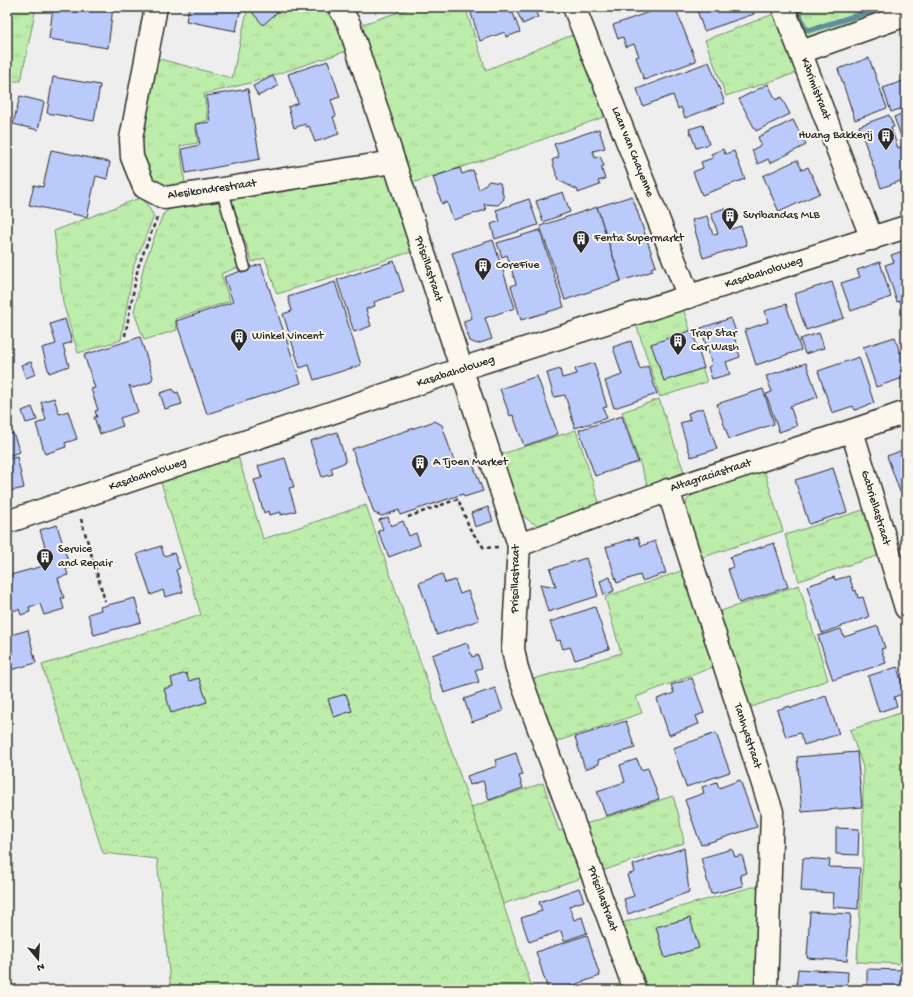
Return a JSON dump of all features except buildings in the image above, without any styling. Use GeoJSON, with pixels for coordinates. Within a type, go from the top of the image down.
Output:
{"type":"FeatureCollection","features":[{"type":"Feature","properties":{"kind":"street","name":"Alesikondrestraat"},"geometry":{"type":"LineString","coordinates":[[156,7],[131,138],[132,157],[144,187],[165,198],[394,162]]}},
{"type":"Feature","properties":{"kind":"street","name":"Priscillastraat"},"geometry":{"type":"LineString","coordinates":[[339,7],[349,24],[519,545],[513,649],[518,670],[635,990]]}},
{"type":"Feature","properties":{"kind":"street","name":"Laan van Chayenne"},"geometry":{"type":"LineString","coordinates":[[574,7],[689,297]]}},
{"type":"Feature","properties":{"kind":"street","name":"Kibrimistraat"},"geometry":{"type":"LineString","coordinates":[[783,7],[872,239]]}},
{"type":"Feature","properties":{"kind":"street"},"geometry":{"type":"LineString","coordinates":[[801,52],[906,15]]}},
{"type":"Feature","properties":{"kind":"street","name":"Kasabaholoweg"},"geometry":{"type":"LineString","coordinates":[[7,522],[461,369],[906,227]]}},
{"type":"Feature","properties":{"kind":"street","name":"Altagraciastraat"},"geometry":{"type":"LineString","coordinates":[[519,545],[668,490],[852,431],[906,412]]}},
{"type":"Feature","properties":{"kind":"street","name":"Gabriellastraat"},"geometry":{"type":"LineString","coordinates":[[852,431],[906,608]]}},
{"type":"Feature","properties":{"kind":"street","name":"Tanhyastraat"},"geometry":{"type":"LineString","coordinates":[[668,490],[772,812],[766,990]]}},
{"type":"Feature","properties":{"kind":"lane"},"geometry":{"type":"LineString","coordinates":[[222,189],[244,266]]}},
{"type":"Feature","properties":{"kind":"path"},"geometry":{"type":"LineString","coordinates":[[125,336],[138,267],[165,198]]}},
{"type":"Feature","properties":{"kind":"path"},"geometry":{"type":"LineString","coordinates":[[75,499],[106,601]]}},
{"type":"Feature","properties":{"kind":"path"},"geometry":{"type":"LineString","coordinates":[[408,517],[458,499],[470,530],[484,548],[519,545]]}},
{"type":"Feature","properties":{"kind":"green space"},"geometry":{"type":"Polygon","coordinates":[[[7,7],[36,7],[21,81],[7,81],[7,7]]]}},
{"type":"Feature","properties":{"kind":"green space"},"geometry":{"type":"Polygon","coordinates":[[[248,7],[331,7],[347,51],[250,83],[204,94],[208,120],[195,124],[198,143],[180,146],[186,190],[158,186],[144,171],[138,140],[152,57],[232,78],[248,7]]]}},
{"type":"Feature","properties":{"kind":"green space"},"geometry":{"type":"Polygon","coordinates":[[[414,7],[465,7],[486,70],[577,33],[609,115],[514,150],[406,185],[354,27],[414,7]]]}},
{"type":"Feature","properties":{"kind":"green space"},"geometry":{"type":"Polygon","coordinates":[[[789,7],[906,7],[807,40],[789,7]]]}},
{"type":"Feature","properties":{"kind":"green space"},"geometry":{"type":"Polygon","coordinates":[[[779,12],[802,71],[726,96],[705,40],[779,12]]]}},
{"type":"Feature","properties":{"kind":"green space"},"geometry":{"type":"Polygon","coordinates":[[[386,173],[392,180],[414,251],[277,294],[265,258],[252,262],[230,196],[386,173]]]}},
{"type":"Feature","properties":{"kind":"green space"},"geometry":{"type":"Polygon","coordinates":[[[142,197],[154,216],[134,265],[121,340],[78,353],[63,303],[54,231],[142,197]]]}},
{"type":"Feature","properties":{"kind":"green space"},"geometry":{"type":"Polygon","coordinates":[[[220,201],[239,267],[221,274],[230,301],[175,319],[177,330],[144,340],[134,312],[144,265],[163,214],[170,209],[220,201]]]}},
{"type":"Feature","properties":{"kind":"green space"},"geometry":{"type":"Polygon","coordinates":[[[683,308],[707,382],[660,397],[636,324],[683,308]]]}},
{"type":"Feature","properties":{"kind":"green space"},"geometry":{"type":"Polygon","coordinates":[[[659,399],[685,475],[648,487],[622,412],[659,399]]]}},
{"type":"Feature","properties":{"kind":"green space"},"geometry":{"type":"Polygon","coordinates":[[[576,430],[600,505],[537,525],[522,515],[516,508],[499,455],[576,430]]]}},
{"type":"Feature","properties":{"kind":"green space"},"geometry":{"type":"Polygon","coordinates":[[[238,456],[263,539],[366,505],[533,990],[171,990],[157,859],[103,853],[42,665],[201,615],[161,482],[238,456]]]}},
{"type":"Feature","properties":{"kind":"green space"},"geometry":{"type":"Polygon","coordinates":[[[763,467],[783,531],[697,559],[685,511],[687,500],[700,489],[763,467]]]}},
{"type":"Feature","properties":{"kind":"green space"},"geometry":{"type":"Polygon","coordinates":[[[869,508],[883,554],[799,581],[785,535],[869,508]]]}},
{"type":"Feature","properties":{"kind":"green space"},"geometry":{"type":"Polygon","coordinates":[[[687,569],[718,665],[636,697],[642,713],[552,743],[530,680],[621,653],[605,597],[687,569]]]}},
{"type":"Feature","properties":{"kind":"green space"},"geometry":{"type":"Polygon","coordinates":[[[799,585],[828,680],[746,709],[715,613],[799,585]]]}},
{"type":"Feature","properties":{"kind":"green space"},"geometry":{"type":"Polygon","coordinates":[[[906,711],[906,964],[857,962],[863,861],[863,767],[850,730],[906,711]]]}},
{"type":"Feature","properties":{"kind":"green space"},"geometry":{"type":"Polygon","coordinates":[[[543,783],[559,831],[568,828],[584,877],[503,904],[471,807],[543,783]]]}},
{"type":"Feature","properties":{"kind":"green space"},"geometry":{"type":"Polygon","coordinates":[[[673,796],[679,816],[684,843],[599,872],[582,825],[673,796]]]}},
{"type":"Feature","properties":{"kind":"green space"},"geometry":{"type":"Polygon","coordinates":[[[752,887],[762,887],[760,990],[642,990],[618,924],[752,887]]]}},
{"type":"Feature","properties":{"kind":"waterway"},"geometry":{"type":"LineString","coordinates":[[797,7],[804,26],[806,29],[810,30],[884,7]]}},
{"type":"Feature","properties":{"kind":"place","name":"Huang Bakkerij"},"geometry":{"type":"Point","coordinates":[886,151]}},
{"type":"Feature","properties":{"kind":"place","name":"Suribandas MLB"},"geometry":{"type":"Point","coordinates":[730,231]}},
{"type":"Feature","properties":{"kind":"place","name":"Fenta Supermarkt"},"geometry":{"type":"Point","coordinates":[581,254]}},
{"type":"Feature","properties":{"kind":"place","name":"CoreFive"},"geometry":{"type":"Point","coordinates":[483,281]}},
{"type":"Feature","properties":{"kind":"place","name":"Winkel Vincent"},"geometry":{"type":"Point","coordinates":[239,352]}},
{"type":"Feature","properties":{"kind":"place","name":"Trap Star Car Wash"},"geometry":{"type":"Point","coordinates":[678,356]}},
{"type":"Feature","properties":{"kind":"place","name":"A Tjoen Market"},"geometry":{"type":"Point","coordinates":[420,478]}},
{"type":"Feature","properties":{"kind":"place","name":"Service and Repair"},"geometry":{"type":"Point","coordinates":[45,572]}}]}
